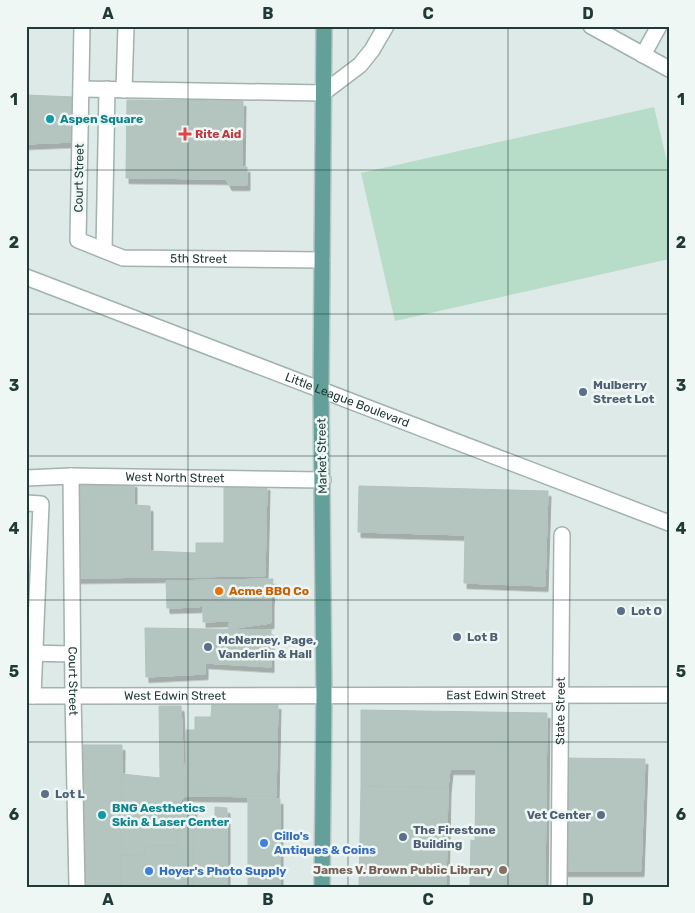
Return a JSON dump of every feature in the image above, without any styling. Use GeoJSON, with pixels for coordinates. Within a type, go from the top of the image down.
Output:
{"type":"FeatureCollection","features":[{"type":"Feature","properties":{"kind":"main road","name":"Market Street"},"geometry":{"type":"LineString","coordinates":[[322,887],[324,695],[323,480],[320,389],[324,26]]}},
{"type":"Feature","properties":{"kind":"street","name":"Court Street"},"geometry":{"type":"LineString","coordinates":[[78,240],[82,26]]}},
{"type":"Feature","properties":{"kind":"street"},"geometry":{"type":"LineString","coordinates":[[124,90],[126,26]]}},
{"type":"Feature","properties":{"kind":"street"},"geometry":{"type":"LineString","coordinates":[[81,89],[323,93],[360,65],[372,50],[386,26]]}},
{"type":"Feature","properties":{"kind":"street"},"geometry":{"type":"LineString","coordinates":[[591,26],[669,69]]}},
{"type":"Feature","properties":{"kind":"street"},"geometry":{"type":"LineString","coordinates":[[643,55],[659,26]]}},
{"type":"Feature","properties":{"kind":"street"},"geometry":{"type":"LineString","coordinates":[[104,250],[107,89]]}},
{"type":"Feature","properties":{"kind":"street","name":"5th Street"},"geometry":{"type":"LineString","coordinates":[[78,240],[123,258],[322,260]]}},
{"type":"Feature","properties":{"kind":"street","name":"Little League Boulevard"},"geometry":{"type":"LineString","coordinates":[[26,277],[669,523]]}},
{"type":"Feature","properties":{"kind":"street","name":"Court Street"},"geometry":{"type":"LineString","coordinates":[[71,476],[72,654],[77,887]]}},
{"type":"Feature","properties":{"kind":"street","name":"West North Street"},"geometry":{"type":"LineString","coordinates":[[26,478],[71,476],[323,480]]}},
{"type":"Feature","properties":{"kind":"street"},"geometry":{"type":"LineString","coordinates":[[26,503],[41,504],[30,653],[30,696]]}},
{"type":"Feature","properties":{"kind":"street","name":"State Street"},"geometry":{"type":"LineString","coordinates":[[559,887],[562,535]]}},
{"type":"Feature","properties":{"kind":"street"},"geometry":{"type":"LineString","coordinates":[[30,653],[72,654]]}},
{"type":"Feature","properties":{"kind":"street","name":"East Edwin Street"},"geometry":{"type":"LineString","coordinates":[[324,695],[669,695]]}},
{"type":"Feature","properties":{"kind":"street","name":"West Edwin Street"},"geometry":{"type":"LineString","coordinates":[[30,696],[324,695]]}},
{"type":"Feature","properties":{"kind":"green space"},"geometry":{"type":"Polygon","coordinates":[[[654,107],[669,170],[669,259],[395,321],[361,173],[654,107]]]}},
{"type":"Feature","properties":{"kind":"building","name":"Aspen Square"},"geometry":{"type":"Polygon","coordinates":[[[26,95],[75,97],[73,142],[26,144],[26,95]]]}},
{"type":"Feature","properties":{"kind":"building","name":"Rite Aid"},"geometry":{"type":"Polygon","coordinates":[[[127,100],[243,101],[242,167],[247,167],[247,185],[229,185],[226,179],[126,178],[127,100]]]}},
{"type":"Feature","properties":{"kind":"building"},"geometry":{"type":"Polygon","coordinates":[[[76,479],[134,482],[134,505],[150,506],[150,551],[196,553],[196,543],[224,543],[224,485],[267,485],[265,576],[77,578],[76,479]]]}},
{"type":"Feature","properties":{"kind":"building"},"geometry":{"type":"Polygon","coordinates":[[[359,486],[548,491],[545,586],[464,583],[465,535],[358,532],[359,486]]]}},
{"type":"Feature","properties":{"kind":"building","name":"Acme BBQ Co"},"geometry":{"type":"Polygon","coordinates":[[[273,579],[271,601],[203,602],[200,607],[167,608],[166,581],[273,579]]]}},
{"type":"Feature","properties":{"kind":"building"},"geometry":{"type":"Polygon","coordinates":[[[271,601],[271,623],[228,629],[230,621],[203,622],[203,602],[271,601]]]}},
{"type":"Feature","properties":{"kind":"building","name":"McNerney, Page, Vanderlin & Hall"},"geometry":{"type":"Polygon","coordinates":[[[145,628],[271,630],[271,667],[205,663],[205,674],[146,677],[145,628]]]}},
{"type":"Feature","properties":{"kind":"building"},"geometry":{"type":"Polygon","coordinates":[[[212,703],[278,704],[276,797],[185,796],[186,730],[195,730],[195,717],[211,717],[212,703]]]}},
{"type":"Feature","properties":{"kind":"building"},"geometry":{"type":"Polygon","coordinates":[[[159,706],[181,706],[185,796],[178,805],[178,846],[145,846],[145,856],[121,855],[122,774],[160,778],[159,706]]]}},
{"type":"Feature","properties":{"kind":"building"},"geometry":{"type":"Polygon","coordinates":[[[361,710],[547,713],[545,887],[470,887],[471,840],[475,841],[476,769],[450,769],[448,788],[361,786],[361,710]]]}},
{"type":"Feature","properties":{"kind":"building","name":"BNG Aesthetics Skin & Laser Center"},"geometry":{"type":"Polygon","coordinates":[[[82,745],[122,745],[121,887],[81,887],[82,745]]]}},
{"type":"Feature","properties":{"kind":"building","name":"Vet Center"},"geometry":{"type":"Polygon","coordinates":[[[560,758],[645,759],[641,871],[559,871],[560,758]]]}},
{"type":"Feature","properties":{"kind":"building","name":"The Firestone Building"},"geometry":{"type":"Polygon","coordinates":[[[361,786],[448,788],[446,887],[359,887],[361,786]]]}},
{"type":"Feature","properties":{"kind":"building","name":"Cillo's Antiques & Coins"},"geometry":{"type":"Polygon","coordinates":[[[248,799],[280,799],[280,887],[248,887],[248,799]]]}},
{"type":"Feature","properties":{"kind":"building"},"geometry":{"type":"Polygon","coordinates":[[[178,805],[194,805],[193,887],[178,887],[178,805]]]}},
{"type":"Feature","properties":{"kind":"building"},"geometry":{"type":"Polygon","coordinates":[[[215,807],[227,808],[227,887],[193,887],[194,822],[215,822],[215,807]]]}},
{"type":"Feature","properties":{"kind":"building","name":"Hoyer's Photo Supply"},"geometry":{"type":"Polygon","coordinates":[[[145,846],[178,846],[178,887],[121,887],[121,855],[145,856],[145,846]]]}},
{"type":"Feature","properties":{"kind":"place","name":"Aspen Square"},"geometry":{"type":"Point","coordinates":[50,119]}},
{"type":"Feature","properties":{"kind":"place","name":"Rite Aid"},"geometry":{"type":"Point","coordinates":[185,134]}},
{"type":"Feature","properties":{"kind":"place","name":"Mulberry Street Lot"},"geometry":{"type":"Point","coordinates":[583,392]}},
{"type":"Feature","properties":{"kind":"place","name":"Acme BBQ Co"},"geometry":{"type":"Point","coordinates":[219,591]}},
{"type":"Feature","properties":{"kind":"place","name":"Lot O"},"geometry":{"type":"Point","coordinates":[621,611]}},
{"type":"Feature","properties":{"kind":"place","name":"Lot B"},"geometry":{"type":"Point","coordinates":[457,637]}},
{"type":"Feature","properties":{"kind":"place","name":"McNerney, Page, Vanderlin & Hall"},"geometry":{"type":"Point","coordinates":[208,647]}},
{"type":"Feature","properties":{"kind":"place","name":"Lot L"},"geometry":{"type":"Point","coordinates":[45,794]}},
{"type":"Feature","properties":{"kind":"place","name":"BNG Aesthetics Skin & Laser Center"},"geometry":{"type":"Point","coordinates":[102,815]}},
{"type":"Feature","properties":{"kind":"place","name":"Vet Center"},"geometry":{"type":"Point","coordinates":[601,815]}},
{"type":"Feature","properties":{"kind":"place","name":"The Firestone Building"},"geometry":{"type":"Point","coordinates":[403,837]}},
{"type":"Feature","properties":{"kind":"place","name":"Cillo's Antiques & Coins"},"geometry":{"type":"Point","coordinates":[264,843]}},
{"type":"Feature","properties":{"kind":"place","name":"James V. Brown Public Library"},"geometry":{"type":"Point","coordinates":[503,870]}},
{"type":"Feature","properties":{"kind":"place","name":"Hoyer's Photo Supply"},"geometry":{"type":"Point","coordinates":[149,871]}}]}
